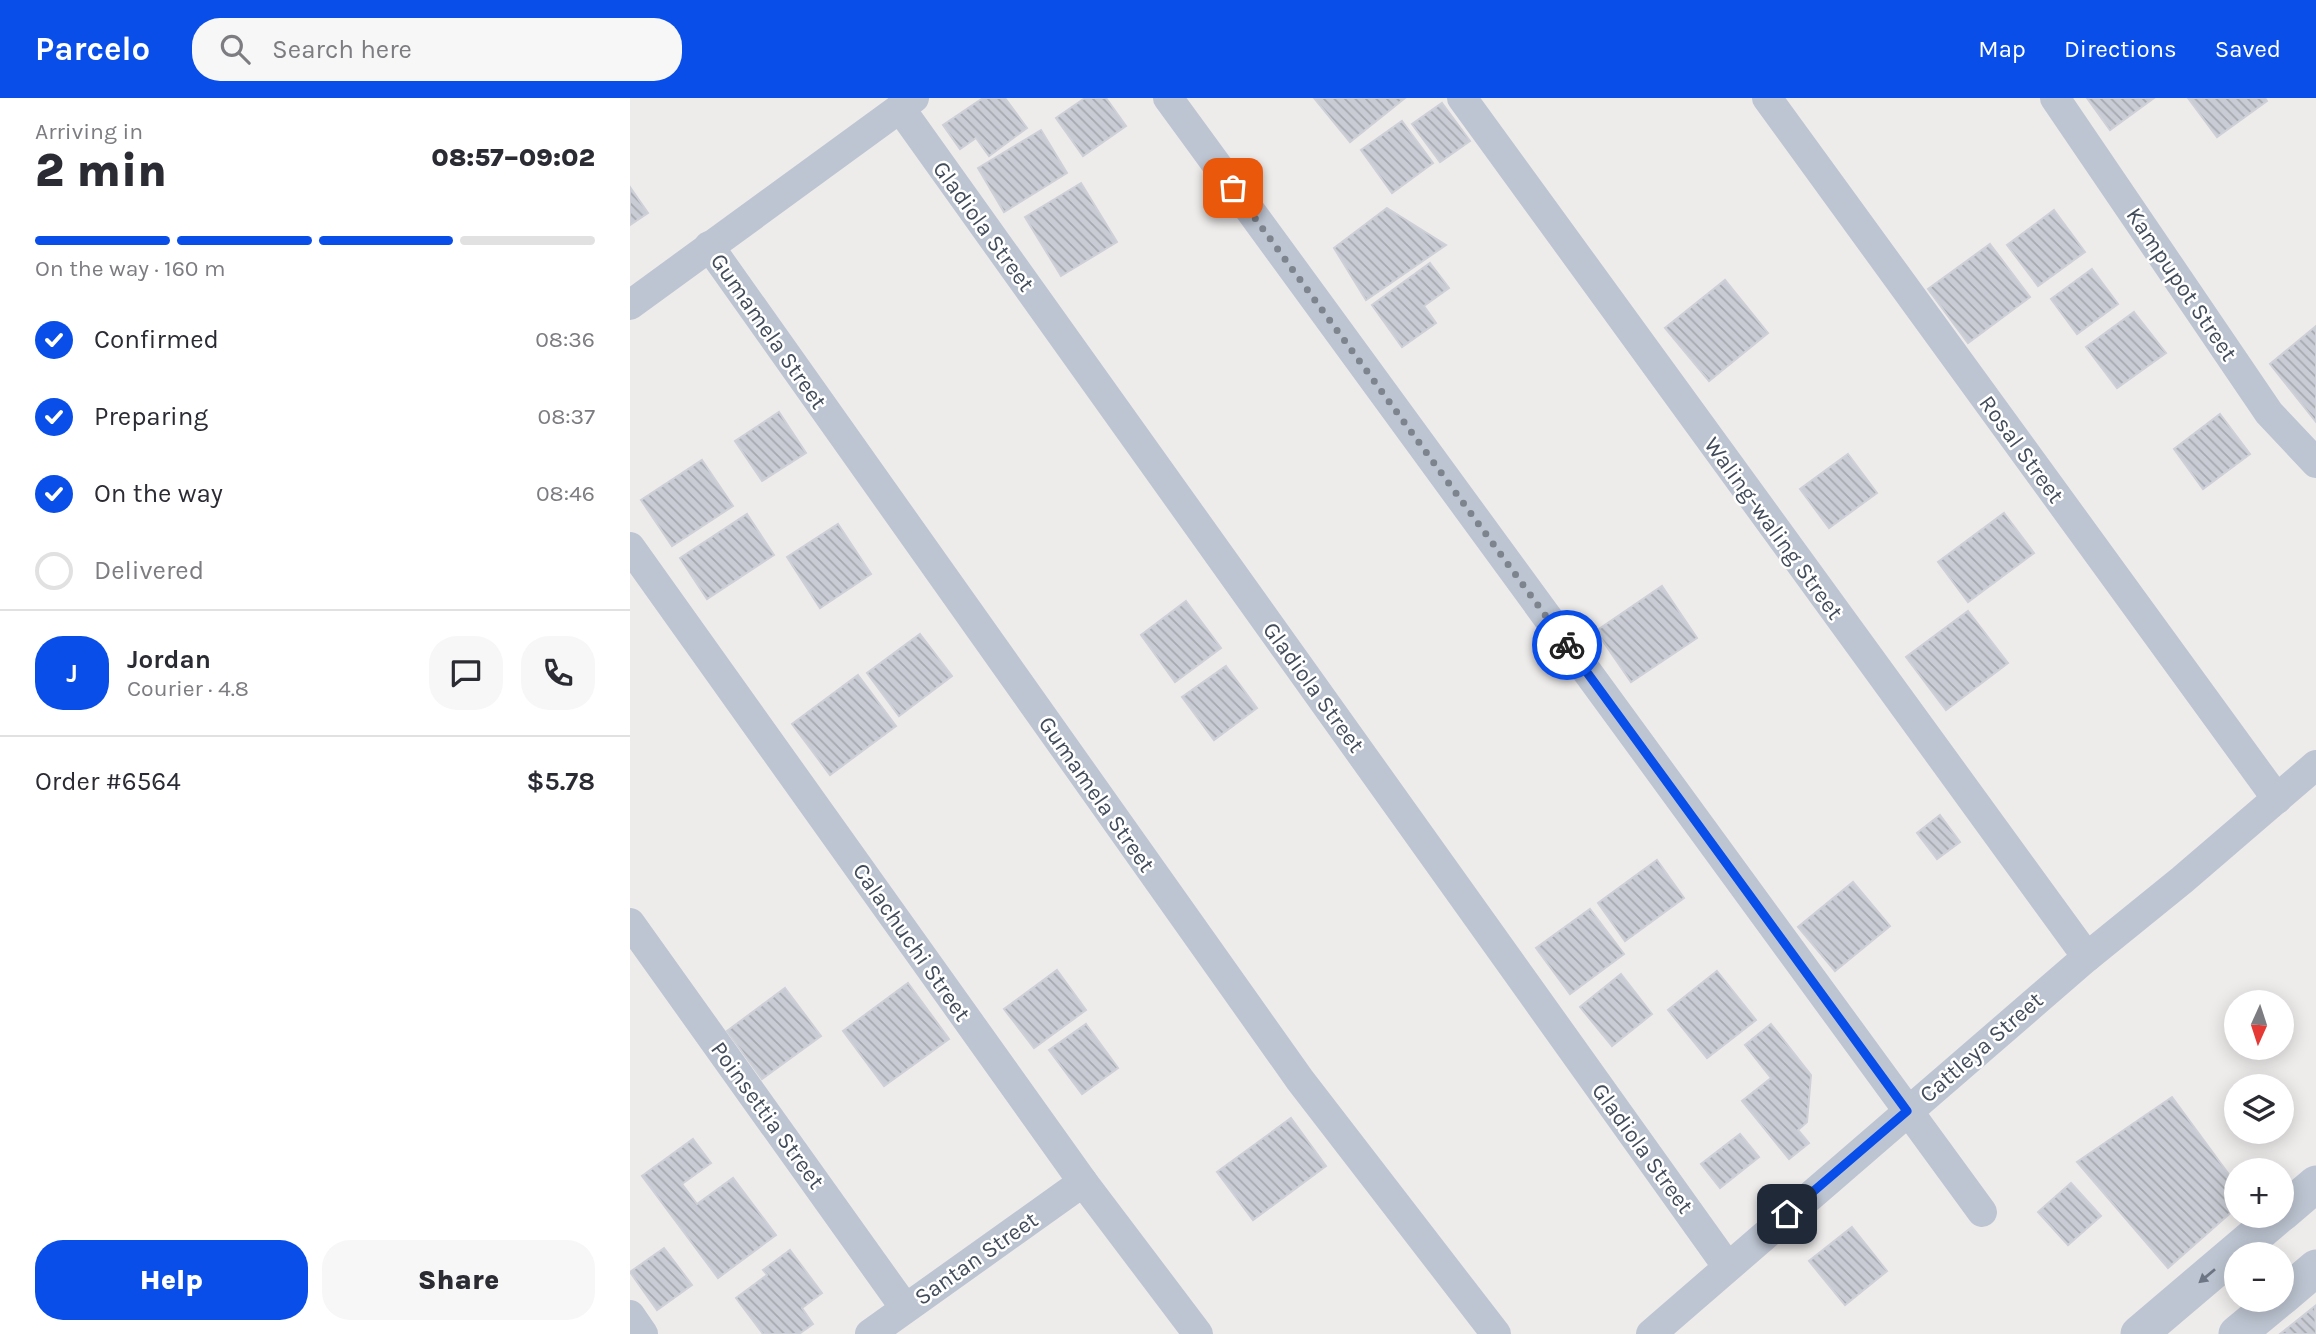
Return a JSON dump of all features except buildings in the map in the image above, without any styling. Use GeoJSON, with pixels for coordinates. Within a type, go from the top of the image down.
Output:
{"type":"FeatureCollection","features":[{"type":"Feature","properties":{"kind":"street"},"geometry":{"type":"LineString","coordinates":[[1167,98],[1982,1212]]}},
{"type":"Feature","properties":{"kind":"street","name":"Waling-waling Street"},"geometry":{"type":"LineString","coordinates":[[1462,98],[2087,957]]}},
{"type":"Feature","properties":{"kind":"street","name":"Rosal Street"},"geometry":{"type":"LineString","coordinates":[[1767,98],[2277,799]]}},
{"type":"Feature","properties":{"kind":"street","name":"Kampupot Street"},"geometry":{"type":"LineString","coordinates":[[2055,98],[2269,413],[2316,463]]}},
{"type":"Feature","properties":{"kind":"street"},"geometry":{"type":"LineString","coordinates":[[630,306],[907,103]]}},
{"type":"Feature","properties":{"kind":"street","name":"Gladiola Street"},"geometry":{"type":"LineString","coordinates":[[907,103],[1727,1266]]}},
{"type":"Feature","properties":{"kind":"street","name":"Gumamela Street"},"geometry":{"type":"LineString","coordinates":[[709,246],[1300,1080],[1496,1334]]}},
{"type":"Feature","properties":{"kind":"street","name":"Calachuchi Street"},"geometry":{"type":"LineString","coordinates":[[630,547],[1083,1182],[1198,1334]]}},
{"type":"Feature","properties":{"kind":"street","name":"Cattleya Street"},"geometry":{"type":"LineString","coordinates":[[1651,1334],[1907,1111],[2316,765]]}},
{"type":"Feature","properties":{"kind":"street","name":"Poinsettia Street"},"geometry":{"type":"LineString","coordinates":[[630,923],[905,1308]]}},
{"type":"Feature","properties":{"kind":"street","name":"Santan Street"},"geometry":{"type":"LineString","coordinates":[[870,1334],[1083,1182]]}},
{"type":"Feature","properties":{"kind":"street"},"geometry":{"type":"LineString","coordinates":[[2294,1203],[2316,1184]]}},
{"type":"Feature","properties":{"kind":"street"},"geometry":{"type":"LineString","coordinates":[[2139,1334],[2264,1228]]}},
{"type":"Feature","properties":{"kind":"street"},"geometry":{"type":"LineString","coordinates":[[2294,1287],[2316,1268]]}},
{"type":"Feature","properties":{"kind":"street"},"geometry":{"type":"LineString","coordinates":[[2237,1334],[2264,1312]]}},
{"type":"Feature","properties":{"kind":"street"},"geometry":{"type":"LineString","coordinates":[[630,1315],[643,1334]]}},
{"type":"Feature","properties":{"kind":"way so far"},"geometry":{"type":"LineString","coordinates":[[1233,188],[1567,645]]}},
{"type":"Feature","properties":{"kind":"route"},"geometry":{"type":"LineString","coordinates":[[1567,645],[1907,1111],[1787,1214]]}}]}
